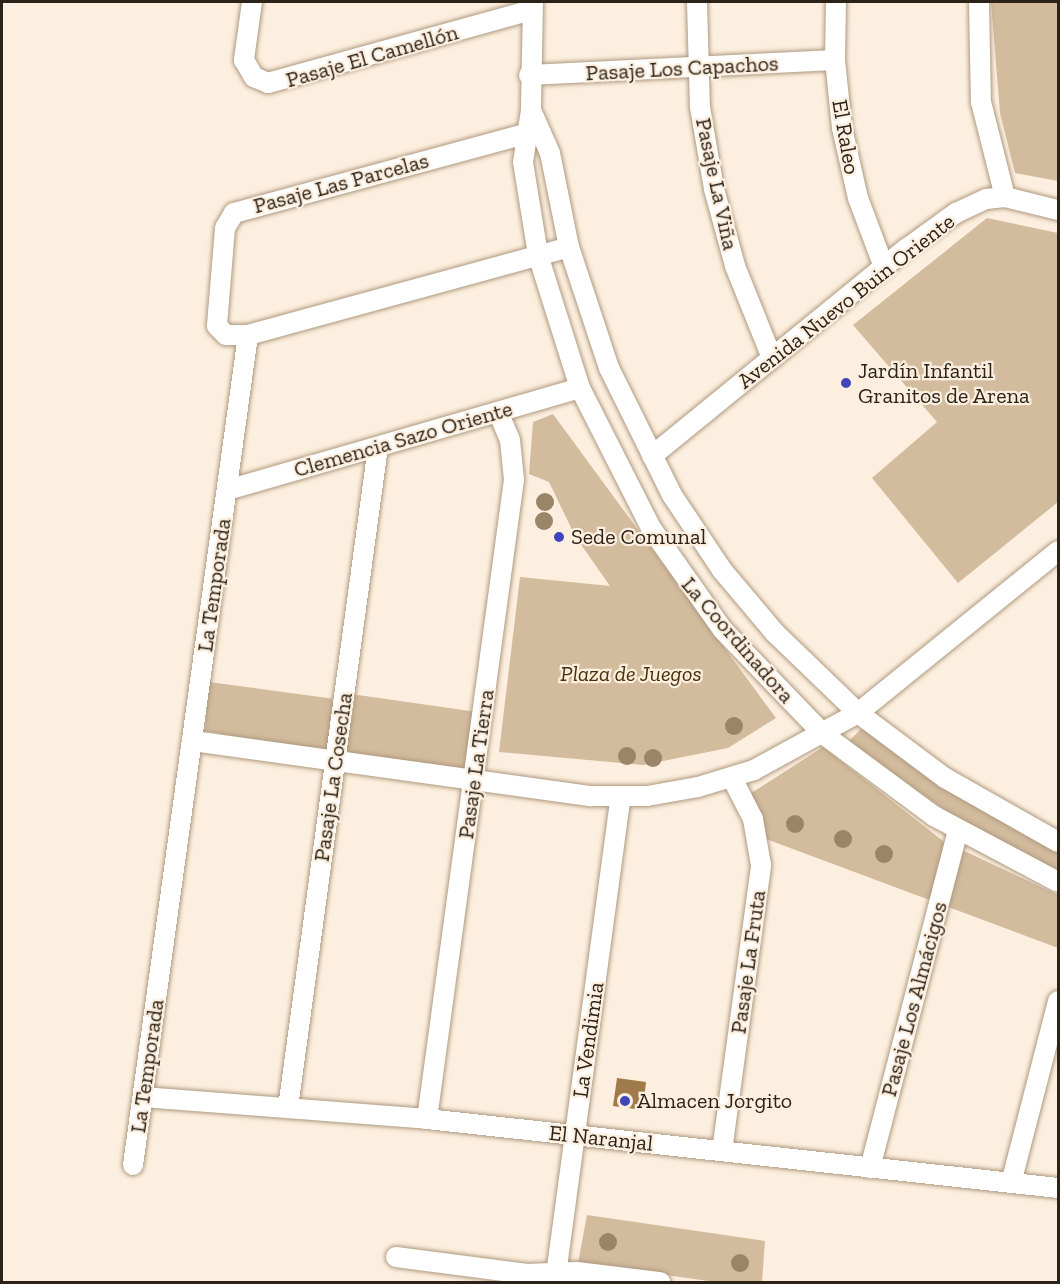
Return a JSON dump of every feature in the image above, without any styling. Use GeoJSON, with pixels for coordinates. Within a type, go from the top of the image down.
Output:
{"type":"FeatureCollection","features":[{"type":"Feature","properties":{"kind":"street","name":"Pasaje El Camellón"},"geometry":{"type":"LineString","coordinates":[[252,2],[244,60],[254,77],[276,84],[533,6]]}},
{"type":"Feature","properties":{"kind":"street","name":"Pasaje La Viña"},"geometry":{"type":"LineString","coordinates":[[697,2],[697,67],[706,147],[724,230],[772,358]]}},
{"type":"Feature","properties":{"kind":"street","name":"El Raleo"},"geometry":{"type":"LineString","coordinates":[[836,2],[835,60],[849,162],[884,267]]}},
{"type":"Feature","properties":{"kind":"street"},"geometry":{"type":"LineString","coordinates":[[979,2],[981,102],[1005,197]]}},
{"type":"Feature","properties":{"kind":"street","name":"La Coordinadora"},"geometry":{"type":"LineString","coordinates":[[533,6],[529,75],[531,110],[525,134],[523,162],[538,255],[580,388],[626,483],[680,573],[754,666],[823,734],[896,790],[958,830],[1059,882]]}},
{"type":"Feature","properties":{"kind":"street","name":"Pasaje Los Capachos"},"geometry":{"type":"LineString","coordinates":[[529,75],[835,60]]}},
{"type":"Feature","properties":{"kind":"street","name":"La Coordinadora"},"geometry":{"type":"LineString","coordinates":[[531,110],[550,153],[568,246],[609,368],[652,456],[696,532],[751,606],[858,713],[945,778],[1059,842]]}},
{"type":"Feature","properties":{"kind":"street","name":"Pasaje Las Parcelas"},"geometry":{"type":"LineString","coordinates":[[248,335],[226,335],[214,319],[225,228],[234,213],[525,134]]}},
{"type":"Feature","properties":{"kind":"street","name":"Avenida Nuevo Buin Oriente"},"geometry":{"type":"LineString","coordinates":[[652,456],[884,267],[956,213],[986,199],[1005,197],[1059,210]]}},
{"type":"Feature","properties":{"kind":"street"},"geometry":{"type":"LineString","coordinates":[[248,335],[568,246]]}},
{"type":"Feature","properties":{"kind":"street","name":"La Temporada"},"geometry":{"type":"LineString","coordinates":[[134,1165],[248,335]]}},
{"type":"Feature","properties":{"kind":"street","name":"Clemencia Sazo Oriente"},"geometry":{"type":"LineString","coordinates":[[226,490],[580,388]]}},
{"type":"Feature","properties":{"kind":"street","name":"Pasaje La Tierra"},"geometry":{"type":"LineString","coordinates":[[427,1119],[514,480],[510,440],[498,412]]}},
{"type":"Feature","properties":{"kind":"street","name":"Pasaje La Cosecha"},"geometry":{"type":"LineString","coordinates":[[288,1108],[378,447]]}},
{"type":"Feature","properties":{"kind":"street"},"geometry":{"type":"LineString","coordinates":[[192,741],[474,780],[621,797],[673,792],[732,778],[823,734],[858,713],[1059,551]]}},
{"type":"Feature","properties":{"kind":"street","name":"Pasaje La Fruta"},"geometry":{"type":"LineString","coordinates":[[722,1151],[761,865],[753,819],[732,778]]}},
{"type":"Feature","properties":{"kind":"street","name":"La Vendimia"},"geometry":{"type":"LineString","coordinates":[[556,1278],[621,797]]}},
{"type":"Feature","properties":{"kind":"street","name":"Pasaje Los Almácigos"},"geometry":{"type":"LineString","coordinates":[[870,1168],[958,830]]}},
{"type":"Feature","properties":{"kind":"street"},"geometry":{"type":"LineString","coordinates":[[1011,1183],[1059,1001]]}},
{"type":"Feature","properties":{"kind":"street","name":"El Naranjal"},"geometry":{"type":"LineString","coordinates":[[143,1097],[427,1119],[1059,1188]]}},
{"type":"Feature","properties":{"kind":"street"},"geometry":{"type":"LineString","coordinates":[[396,1257],[556,1278],[660,1282]]}},
{"type":"Feature","properties":{"kind":"green space"},"geometry":{"type":"Polygon","coordinates":[[[991,2],[1058,2],[1058,181],[1015,173],[1000,113],[991,2]]]}},
{"type":"Feature","properties":{"kind":"green space"},"geometry":{"type":"Polygon","coordinates":[[[987,218],[1058,233],[1058,502],[958,583],[872,478],[937,422],[853,325],[987,218]]]}},
{"type":"Feature","properties":{"kind":"green space","name":"Plaza de Juegos"},"geometry":{"type":"Polygon","coordinates":[[[553,414],[776,718],[728,748],[643,765],[499,752],[520,577],[610,586],[575,536],[549,482],[529,474],[533,422],[553,414]]]}},
{"type":"Feature","properties":{"kind":"green space"},"geometry":{"type":"Polygon","coordinates":[[[209,682],[342,700],[332,754],[205,731],[209,682]]]}},
{"type":"Feature","properties":{"kind":"green space"},"geometry":{"type":"Polygon","coordinates":[[[351,694],[477,712],[468,773],[343,754],[351,694]]]}},
{"type":"Feature","properties":{"kind":"green space"},"geometry":{"type":"Polygon","coordinates":[[[863,727],[987,814],[1058,849],[1058,873],[988,838],[846,744],[863,727]]]}},
{"type":"Feature","properties":{"kind":"green space"},"geometry":{"type":"Polygon","coordinates":[[[823,747],[943,841],[1058,895],[1058,948],[766,839],[750,794],[823,747]]]}},
{"type":"Feature","properties":{"kind":"green space"},"geometry":{"type":"Polygon","coordinates":[[[587,1215],[765,1241],[762,1282],[716,1282],[578,1263],[587,1215]]]}},
{"type":"Feature","properties":{"kind":"building"},"geometry":{"type":"Polygon","coordinates":[[[617,1078],[646,1082],[643,1110],[613,1106],[617,1078]]]}},
{"type":"Feature","properties":{"kind":"place","name":"Jardín Infantil Granitos de Arena"},"geometry":{"type":"Point","coordinates":[846,383]}},
{"type":"Feature","properties":{"kind":"place","name":"Sede Comunal"},"geometry":{"type":"Point","coordinates":[559,537]}},
{"type":"Feature","properties":{"kind":"place","name":"Almacen Jorgito"},"geometry":{"type":"Point","coordinates":[625,1101]}}]}
